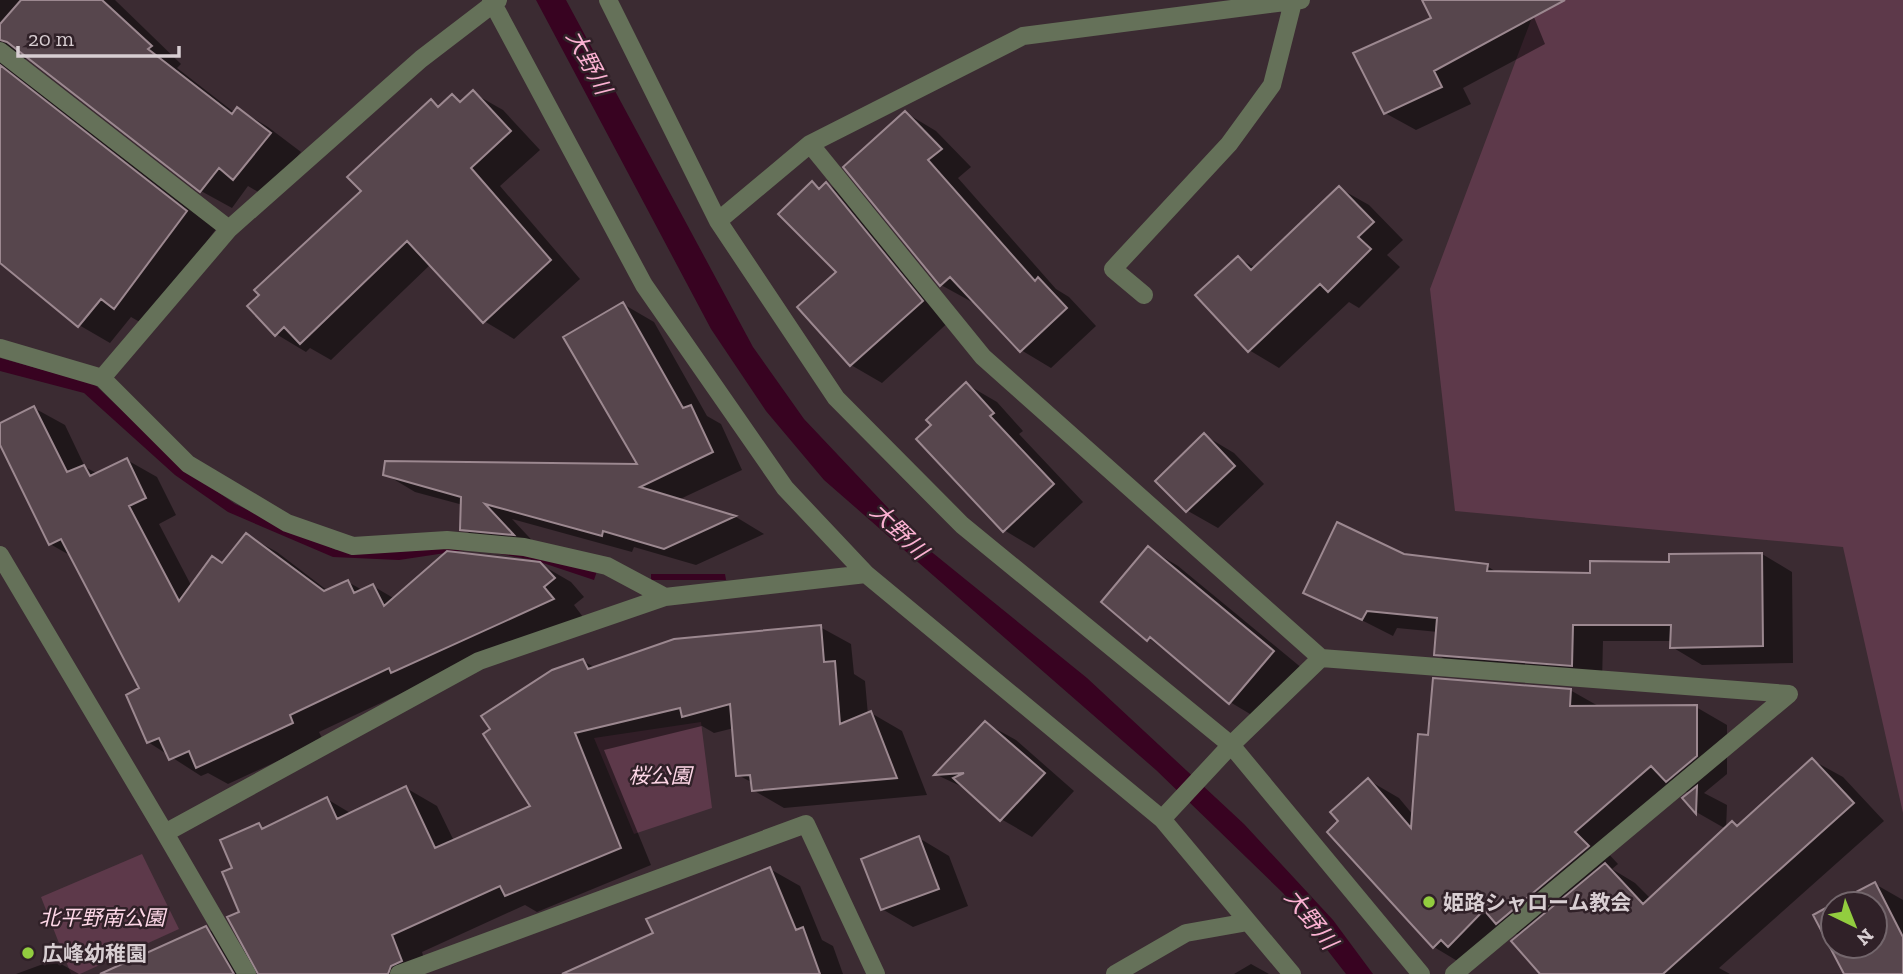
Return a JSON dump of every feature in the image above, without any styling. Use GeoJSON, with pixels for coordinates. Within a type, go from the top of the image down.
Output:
{"type":"FeatureCollection","features":[{"type":"Feature","properties":{"kind":"street"},"geometry":{"type":"LineString","coordinates":[[608,0],[718,221],[846,408],[962,526],[1231,745],[1420,974]]}},
{"type":"Feature","properties":{"kind":"street"},"geometry":{"type":"LineString","coordinates":[[102,378],[229,229],[421,59],[494,1],[644,285],[785,488],[866,574],[1162,819],[1292,974]]}},
{"type":"Feature","properties":{"kind":"street"},"geometry":{"type":"LineString","coordinates":[[718,221],[810,144],[1023,36],[1297,1],[1272,85],[1229,144],[1113,269],[1144,295]]}},
{"type":"Feature","properties":{"kind":"street"},"geometry":{"type":"LineString","coordinates":[[0,51],[229,229]]}},
{"type":"Feature","properties":{"kind":"street"},"geometry":{"type":"LineString","coordinates":[[810,144],[983,357],[1321,658],[1789,694],[1454,974]]}},
{"type":"Feature","properties":{"kind":"street"},"geometry":{"type":"LineString","coordinates":[[0,348],[102,378],[188,464],[287,523],[353,546],[447,540],[524,547],[607,566],[665,597]]}},
{"type":"Feature","properties":{"kind":"street"},"geometry":{"type":"LineString","coordinates":[[0,555],[247,974]]}},
{"type":"Feature","properties":{"kind":"street"},"geometry":{"type":"LineString","coordinates":[[165,833],[479,661],[665,597],[866,574]]}},
{"type":"Feature","properties":{"kind":"street"},"geometry":{"type":"LineString","coordinates":[[1162,819],[1231,745],[1321,658]]}},
{"type":"Feature","properties":{"kind":"street"},"geometry":{"type":"LineString","coordinates":[[399,974],[806,824],[876,974]]}},
{"type":"Feature","properties":{"kind":"street"},"geometry":{"type":"LineString","coordinates":[[1115,974],[1186,933],[1248,922]]}},
{"type":"Feature","properties":{"kind":"green space"},"geometry":{"type":"Polygon","coordinates":[[[1525,0],[1903,0],[1903,813],[1843,547],[1455,511],[1430,289],[1531,20],[1525,0]]]}},
{"type":"Feature","properties":{"kind":"green space","name":"桜公園"},"geometry":{"type":"Polygon","coordinates":[[[701,722],[712,808],[634,834],[594,738],[701,722]]]}},
{"type":"Feature","properties":{"kind":"green space","name":"北平野南公園"},"geometry":{"type":"Polygon","coordinates":[[[142,854],[179,929],[80,974],[71,974],[41,897],[142,854]]]}},
{"type":"Feature","properties":{"kind":"water","name":"大野川"},"geometry":{"type":"Polygon","coordinates":[[[536,0],[566,0],[753,347],[804,419],[923,545],[1087,678],[1244,824],[1333,920],[1373,974],[1346,974],[1283,893],[1156,770],[824,480],[766,411],[711,329],[536,0]]]}},
{"type":"Feature","properties":{"kind":"water"},"geometry":{"type":"Polygon","coordinates":[[[0,358],[94,384],[182,467],[235,504],[336,550],[401,551],[473,544],[597,571],[594,580],[534,560],[472,549],[399,560],[333,557],[228,512],[175,475],[84,393],[0,371],[0,358]]]}},
{"type":"Feature","properties":{"kind":"water"},"geometry":{"type":"Polygon","coordinates":[[[651,574],[725,574],[726,580],[651,580],[651,574]]]}},
{"type":"Feature","properties":{"kind":"building"},"geometry":{"type":"Polygon","coordinates":[[[21,0],[102,0],[152,46],[148,49],[232,114],[237,107],[271,133],[233,180],[219,168],[200,192],[7,42],[0,40],[0,24],[21,0]]]}},
{"type":"Feature","properties":{"kind":"building"},"geometry":{"type":"Polygon","coordinates":[[[1422,0],[1565,0],[1434,71],[1442,87],[1384,114],[1353,53],[1431,18],[1422,0]]]}},
{"type":"Feature","properties":{"kind":"building"},"geometry":{"type":"Polygon","coordinates":[[[0,65],[187,211],[114,309],[101,299],[78,327],[0,263],[0,65]]]}},
{"type":"Feature","properties":{"kind":"building"},"geometry":{"type":"Polygon","coordinates":[[[473,90],[511,131],[471,168],[551,260],[483,323],[407,241],[300,344],[284,327],[275,336],[247,306],[259,295],[254,290],[361,191],[347,177],[431,99],[438,107],[452,94],[460,102],[473,90]]]}},
{"type":"Feature","properties":{"kind":"building"},"geometry":{"type":"Polygon","coordinates":[[[905,111],[942,149],[928,160],[1035,281],[1038,277],[1067,308],[1020,352],[950,277],[940,286],[843,167],[905,111]]]}},
{"type":"Feature","properties":{"kind":"building"},"geometry":{"type":"Polygon","coordinates":[[[812,181],[819,189],[826,182],[923,301],[850,366],[797,307],[836,272],[778,214],[812,181]]]}},
{"type":"Feature","properties":{"kind":"building"},"geometry":{"type":"Polygon","coordinates":[[[1339,186],[1374,222],[1358,237],[1371,249],[1328,292],[1320,284],[1248,352],[1195,295],[1238,256],[1251,270],[1339,186]]]}},
{"type":"Feature","properties":{"kind":"building"},"geometry":{"type":"Polygon","coordinates":[[[623,302],[683,408],[691,405],[713,452],[640,487],[736,516],[664,549],[603,531],[602,536],[485,504],[514,535],[460,530],[461,497],[383,475],[385,461],[637,464],[563,337],[623,302]]]}},
{"type":"Feature","properties":{"kind":"building"},"geometry":{"type":"Polygon","coordinates":[[[966,382],[994,413],[990,416],[1054,484],[1003,532],[916,439],[931,425],[926,420],[966,382]]]}},
{"type":"Feature","properties":{"kind":"building"},"geometry":{"type":"Polygon","coordinates":[[[34,406],[67,472],[84,465],[90,476],[127,458],[146,498],[129,506],[179,601],[212,556],[222,563],[246,533],[324,591],[348,580],[354,593],[373,584],[384,606],[447,551],[540,562],[555,578],[544,587],[554,599],[391,673],[389,668],[290,715],[293,723],[196,768],[189,751],[169,760],[159,738],[147,743],[126,695],[139,688],[61,539],[49,545],[0,445],[0,423],[34,406]]]}},
{"type":"Feature","properties":{"kind":"building"},"geometry":{"type":"Polygon","coordinates":[[[1204,433],[1235,466],[1186,512],[1155,481],[1204,433]]]}},
{"type":"Feature","properties":{"kind":"building"},"geometry":{"type":"Polygon","coordinates":[[[1337,522],[1404,554],[1488,564],[1487,571],[1590,573],[1590,561],[1669,562],[1669,554],[1762,553],[1763,646],[1670,648],[1671,625],[1573,625],[1572,666],[1434,655],[1437,618],[1367,611],[1362,620],[1303,593],[1337,522]]]}},
{"type":"Feature","properties":{"kind":"building"},"geometry":{"type":"Polygon","coordinates":[[[1148,546],[1274,651],[1229,704],[1150,637],[1147,641],[1101,602],[1148,546]]]}},
{"type":"Feature","properties":{"kind":"building"},"geometry":{"type":"Polygon","coordinates":[[[821,625],[824,662],[835,661],[840,724],[871,711],[897,778],[752,791],[750,775],[736,776],[730,704],[682,717],[680,708],[575,733],[621,848],[505,896],[500,886],[392,935],[402,961],[391,966],[388,974],[258,974],[227,917],[239,912],[222,872],[232,868],[220,840],[259,823],[262,829],[327,797],[337,819],[406,786],[435,848],[530,806],[483,734],[490,729],[481,716],[552,670],[583,659],[588,669],[674,639],[821,625]]]}},
{"type":"Feature","properties":{"kind":"building"},"geometry":{"type":"Polygon","coordinates":[[[1433,678],[1571,689],[1570,706],[1697,705],[1697,756],[1666,782],[1651,766],[1575,832],[1589,846],[1496,924],[1484,910],[1448,947],[1441,940],[1433,948],[1327,832],[1338,821],[1330,812],[1368,778],[1411,828],[1418,734],[1428,735],[1433,678]]]}},
{"type":"Feature","properties":{"kind":"building"},"geometry":{"type":"Polygon","coordinates":[[[985,721],[1045,773],[1000,821],[953,778],[964,773],[934,775],[985,721]]]}},
{"type":"Feature","properties":{"kind":"building"},"geometry":{"type":"Polygon","coordinates":[[[1812,758],[1854,803],[1663,974],[1540,974],[1511,941],[1605,863],[1643,904],[1732,821],[1737,826],[1812,758]]]}},
{"type":"Feature","properties":{"kind":"building"},"geometry":{"type":"Polygon","coordinates":[[[1697,786],[1696,814],[1682,798],[1697,786]]]}},
{"type":"Feature","properties":{"kind":"building"},"geometry":{"type":"Polygon","coordinates":[[[919,836],[939,889],[881,910],[861,859],[919,836]]]}},
{"type":"Feature","properties":{"kind":"building"},"geometry":{"type":"Polygon","coordinates":[[[770,867],[796,930],[803,927],[820,974],[562,974],[653,933],[646,919],[770,867]]]}},
{"type":"Feature","properties":{"kind":"building"},"geometry":{"type":"Polygon","coordinates":[[[1875,882],[1879,890],[1860,890],[1875,882]]]}},
{"type":"Feature","properties":{"kind":"building"},"geometry":{"type":"Polygon","coordinates":[[[1889,910],[1903,937],[1903,974],[1844,974],[1837,960],[1889,960],[1889,910]]]}},
{"type":"Feature","properties":{"kind":"building"},"geometry":{"type":"Polygon","coordinates":[[[1819,912],[1819,926],[1813,915],[1819,912]]]}},
{"type":"Feature","properties":{"kind":"building"},"geometry":{"type":"Polygon","coordinates":[[[206,926],[234,974],[100,974],[206,926]]]}},
{"type":"Feature","properties":{"kind":"place","name":"姫路シャローム教会"},"geometry":{"type":"Point","coordinates":[1429,902]}},
{"type":"Feature","properties":{"kind":"place","name":"広峰幼稚園"},"geometry":{"type":"Point","coordinates":[28,953]}}]}
